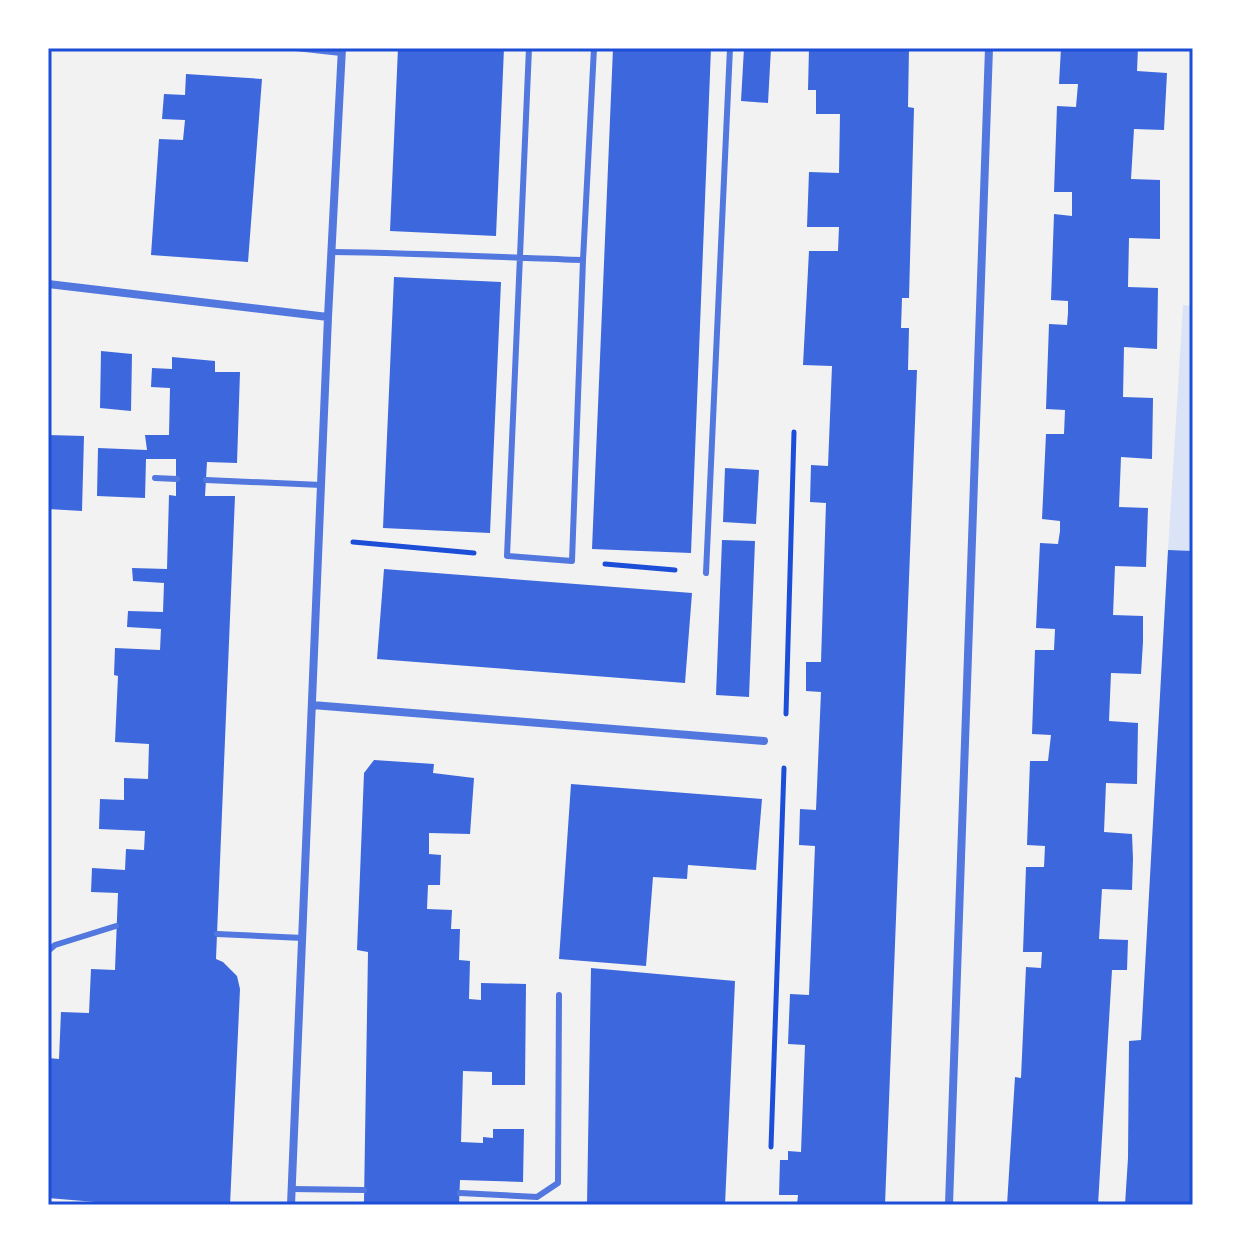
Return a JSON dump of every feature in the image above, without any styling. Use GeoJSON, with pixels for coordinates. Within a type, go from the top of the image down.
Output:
{"type":"FeatureCollection","features":[{"type":"Feature","properties":{"kind":"street"},"geometry":{"type":"LineString","coordinates":[[949,1205],[989,48]]}},
{"type":"Feature","properties":{"kind":"street"},"geometry":{"type":"LineString","coordinates":[[291,1205],[342,50]]}},
{"type":"Feature","properties":{"kind":"street"},"geometry":{"type":"LineString","coordinates":[[48,284],[328,317]]}},
{"type":"Feature","properties":{"kind":"street"},"geometry":{"type":"LineString","coordinates":[[312,705],[764,741]]}},
{"type":"Feature","properties":{"kind":"lane"},"geometry":{"type":"LineString","coordinates":[[296,48],[342,50]]}},
{"type":"Feature","properties":{"kind":"lane"},"geometry":{"type":"LineString","coordinates":[[529,48],[507,556],[572,561],[594,48]]}},
{"type":"Feature","properties":{"kind":"lane"},"geometry":{"type":"LineString","coordinates":[[706,573],[730,48]]}},
{"type":"Feature","properties":{"kind":"lane"},"geometry":{"type":"LineString","coordinates":[[332,252],[583,260]]}},
{"type":"Feature","properties":{"kind":"lane"},"geometry":{"type":"LineString","coordinates":[[155,478],[177,479]]}},
{"type":"Feature","properties":{"kind":"lane"},"geometry":{"type":"LineString","coordinates":[[206,480],[321,485]]}},
{"type":"Feature","properties":{"kind":"lane"},"geometry":{"type":"LineString","coordinates":[[48,951],[55,945],[116,926]]}},
{"type":"Feature","properties":{"kind":"lane"},"geometry":{"type":"LineString","coordinates":[[217,934],[303,938]]}},
{"type":"Feature","properties":{"kind":"lane"},"geometry":{"type":"LineString","coordinates":[[460,1193],[537,1197],[558,1183],[559,995]]}},
{"type":"Feature","properties":{"kind":"lane"},"geometry":{"type":"LineString","coordinates":[[292,1189],[364,1190]]}},
{"type":"Feature","properties":{"kind":"path"},"geometry":{"type":"LineString","coordinates":[[785,726],[794,432]]}},
{"type":"Feature","properties":{"kind":"path"},"geometry":{"type":"LineString","coordinates":[[319,538],[507,556]]}},
{"type":"Feature","properties":{"kind":"path"},"geometry":{"type":"LineString","coordinates":[[572,561],[706,573]]}},
{"type":"Feature","properties":{"kind":"path"},"geometry":{"type":"LineString","coordinates":[[771,1147],[784,757]]}},
{"type":"Feature","properties":{"kind":"shaded area"},"geometry":{"type":"Polygon","coordinates":[[[1183,305],[1193,306],[1193,551],[1168,550],[1183,305]]]}},
{"type":"Feature","properties":{"kind":"building"},"geometry":{"type":"Polygon","coordinates":[[[398,48],[504,48],[496,236],[390,231],[398,48]]]}},
{"type":"Feature","properties":{"kind":"building"},"geometry":{"type":"Polygon","coordinates":[[[613,48],[711,48],[691,553],[592,549],[613,48]]]}},
{"type":"Feature","properties":{"kind":"building"},"geometry":{"type":"Polygon","coordinates":[[[744,48],[771,48],[768,103],[741,101],[744,48]]]}},
{"type":"Feature","properties":{"kind":"building"},"geometry":{"type":"Polygon","coordinates":[[[809,48],[909,48],[908,107],[914,108],[909,298],[902,298],[901,328],[909,328],[908,370],[917,370],[885,1205],[797,1205],[798,1195],[779,1195],[780,1160],[788,1160],[788,1151],[801,1152],[805,1045],[788,1044],[790,994],[809,995],[815,846],[799,845],[800,809],[816,810],[821,692],[806,691],[806,662],[821,662],[826,503],[810,502],[811,465],[828,466],[832,366],[803,365],[809,251],[838,251],[839,227],[807,227],[809,172],[839,173],[840,114],[816,114],[816,90],[808,90],[809,48]]]}},
{"type":"Feature","properties":{"kind":"building"},"geometry":{"type":"Polygon","coordinates":[[[1061,48],[1138,48],[1137,71],[1167,73],[1164,130],[1134,129],[1131,179],[1160,180],[1160,239],[1129,238],[1128,287],[1158,288],[1157,349],[1124,347],[1123,397],[1153,398],[1152,459],[1121,457],[1119,507],[1148,508],[1146,567],[1115,566],[1113,615],[1143,616],[1141,674],[1111,673],[1109,721],[1138,723],[1137,784],[1106,783],[1104,832],[1132,834],[1133,859],[1132,890],[1102,889],[1099,939],[1128,940],[1127,970],[1112,970],[1098,1205],[1007,1205],[1015,1077],[1021,1078],[1026,967],[1041,968],[1042,952],[1023,952],[1026,867],[1044,867],[1045,846],[1027,845],[1030,761],[1048,761],[1051,735],[1032,734],[1035,650],[1054,650],[1055,629],[1036,628],[1040,543],[1058,544],[1060,531],[1060,521],[1042,519],[1046,434],[1064,434],[1065,410],[1046,409],[1049,324],[1067,325],[1068,313],[1068,301],[1051,300],[1054,214],[1072,216],[1072,192],[1054,192],[1057,106],[1076,107],[1078,84],[1059,84],[1061,48]]]}},
{"type":"Feature","properties":{"kind":"building"},"geometry":{"type":"Polygon","coordinates":[[[186,74],[262,79],[248,262],[151,255],[159,139],[183,140],[185,120],[162,119],[164,94],[185,95],[186,74]]]}},
{"type":"Feature","properties":{"kind":"building"},"geometry":{"type":"Polygon","coordinates":[[[394,277],[501,282],[490,533],[383,528],[394,277]]]}},
{"type":"Feature","properties":{"kind":"building"},"geometry":{"type":"Polygon","coordinates":[[[101,351],[132,354],[131,411],[100,408],[101,351]]]}},
{"type":"Feature","properties":{"kind":"building"},"geometry":{"type":"Polygon","coordinates":[[[172,357],[215,361],[215,372],[240,372],[237,463],[207,462],[205,496],[235,496],[216,959],[237,976],[240,989],[230,1205],[119,1205],[48,1198],[48,1058],[59,1059],[61,1012],[89,1013],[91,969],[115,970],[118,893],[91,892],[92,868],[125,870],[126,849],[144,850],[145,831],[99,829],[100,799],[124,800],[124,778],[148,779],[149,744],[115,742],[118,676],[114,675],[115,648],[160,650],[161,629],[127,627],[128,611],[163,612],[164,583],[133,581],[132,568],[167,569],[169,495],[176,496],[176,459],[146,459],[145,498],[97,496],[98,448],[147,450],[145,435],[169,435],[170,388],[151,387],[152,368],[172,369],[172,357]]]}},
{"type":"Feature","properties":{"kind":"building"},"geometry":{"type":"Polygon","coordinates":[[[48,435],[84,436],[82,511],[48,509],[48,435]]]}},
{"type":"Feature","properties":{"kind":"building"},"geometry":{"type":"Polygon","coordinates":[[[725,468],[759,470],[756,524],[723,522],[725,468]]]}},
{"type":"Feature","properties":{"kind":"building"},"geometry":{"type":"Polygon","coordinates":[[[722,540],[755,541],[749,697],[716,695],[722,540]]]}},
{"type":"Feature","properties":{"kind":"building"},"geometry":{"type":"Polygon","coordinates":[[[1168,550],[1193,551],[1193,1205],[1125,1205],[1129,1041],[1141,1040],[1168,550]]]}},
{"type":"Feature","properties":{"kind":"building"},"geometry":{"type":"Polygon","coordinates":[[[384,569],[692,593],[685,683],[377,659],[384,569]]]}},
{"type":"Feature","properties":{"kind":"building"},"geometry":{"type":"Polygon","coordinates":[[[374,760],[434,764],[433,773],[474,778],[470,834],[429,833],[429,854],[441,855],[440,885],[428,885],[427,909],[452,910],[451,929],[460,929],[459,960],[470,961],[469,999],[481,1000],[481,983],[526,984],[525,1085],[492,1085],[492,1072],[463,1071],[461,1142],[483,1143],[483,1137],[493,1138],[493,1129],[524,1129],[523,1182],[460,1180],[459,1205],[349,1205],[349,1202],[364,1202],[368,952],[357,950],[364,773],[374,760]]]}},
{"type":"Feature","properties":{"kind":"building"},"geometry":{"type":"Polygon","coordinates":[[[571,784],[762,799],[756,870],[688,865],[687,879],[653,877],[646,966],[559,959],[571,784]]]}},
{"type":"Feature","properties":{"kind":"building"},"geometry":{"type":"Polygon","coordinates":[[[591,968],[735,981],[725,1205],[587,1205],[591,968]]]}}]}
